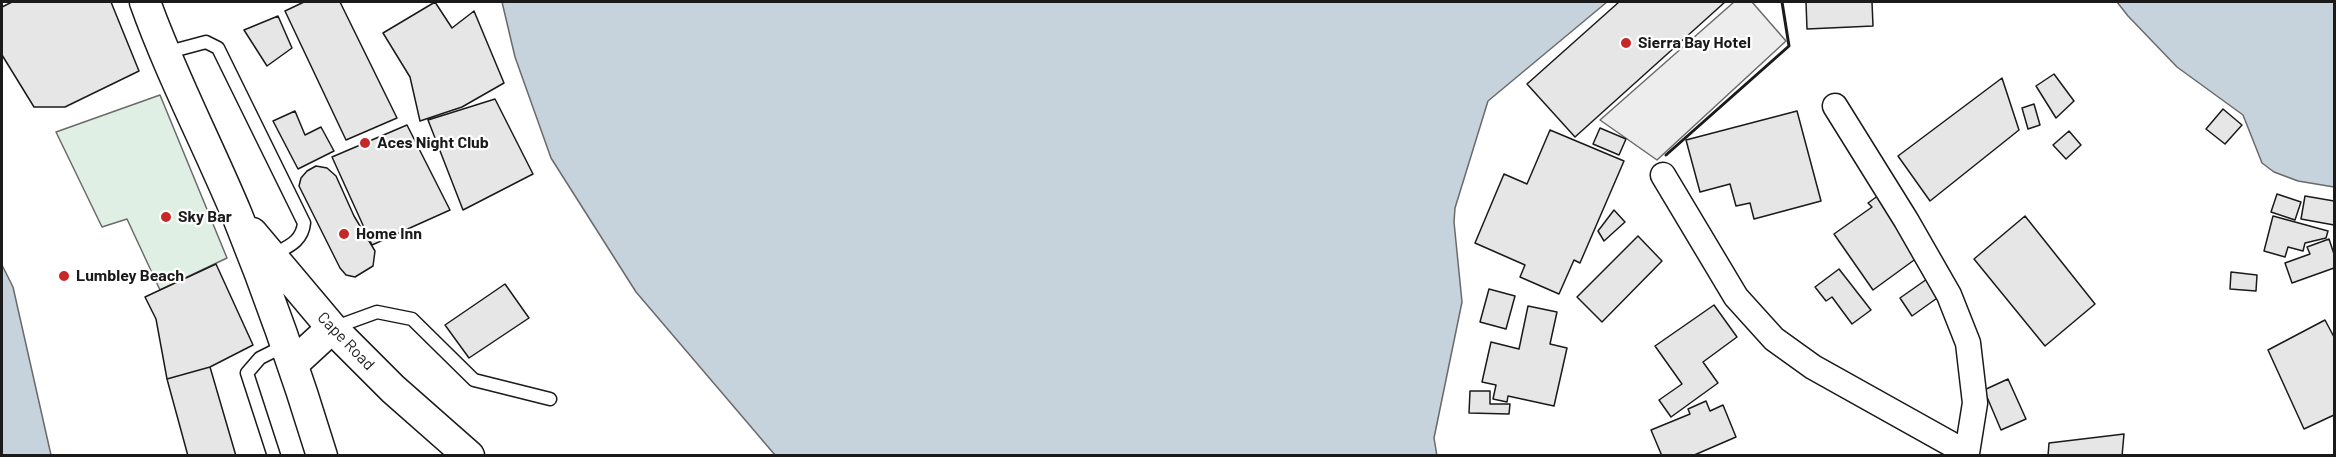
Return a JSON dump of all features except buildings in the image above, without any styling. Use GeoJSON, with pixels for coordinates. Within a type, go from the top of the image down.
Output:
{"type":"FeatureCollection","features":[{"type":"Feature","properties":{"kind":"street","name":"Cape Road"},"geometry":{"type":"LineString","coordinates":[[145,2],[179,88],[236,214],[290,353],[321,456]]}},
{"type":"Feature","properties":{"kind":"street"},"geometry":{"type":"LineString","coordinates":[[1663,175],[1736,297],[1774,339],[1813,367],[1967,454],[1975,403],[1968,343],[1949,295],[1906,220],[1835,106]]}},
{"type":"Feature","properties":{"kind":"street","name":"Cape Road"},"geometry":{"type":"LineString","coordinates":[[236,214],[332,328],[393,389],[469,456]]}},
{"type":"Feature","properties":{"kind":"street"},"geometry":{"type":"LineString","coordinates":[[290,353],[332,328]]}},
{"type":"Feature","properties":{"kind":"lane"},"geometry":{"type":"LineString","coordinates":[[165,53],[206,42],[219,48],[304,223],[303,232],[296,243],[271,256]]}},
{"type":"Feature","properties":{"kind":"lane"},"geometry":{"type":"LineString","coordinates":[[332,328],[377,312],[412,319],[474,380],[550,399]]}},
{"type":"Feature","properties":{"kind":"lane"},"geometry":{"type":"LineString","coordinates":[[274,456],[247,373],[260,358],[290,353]]}},
{"type":"Feature","properties":{"kind":"green space"},"geometry":{"type":"Polygon","coordinates":[[[160,95],[227,258],[160,290],[127,219],[102,227],[56,132],[160,95]]]}},
{"type":"Feature","properties":{"kind":"shaded area"},"geometry":{"type":"Polygon","coordinates":[[[502,2],[1607,2],[1488,101],[1455,208],[1454,222],[1462,302],[1434,438],[1437,456],[775,455],[636,292],[551,158],[515,57],[502,2]]]}},
{"type":"Feature","properties":{"kind":"shaded area"},"geometry":{"type":"Polygon","coordinates":[[[1734,2],[1752,2],[1786,41],[1657,160],[1600,120],[1734,2]]]}},
{"type":"Feature","properties":{"kind":"shaded area"},"geometry":{"type":"Polygon","coordinates":[[[2117,2],[2334,2],[2334,187],[2298,181],[2274,172],[2262,163],[2243,115],[2177,67],[2117,2]]]}},
{"type":"Feature","properties":{"kind":"shaded area"},"geometry":{"type":"Polygon","coordinates":[[[2,265],[13,287],[51,455],[2,455],[2,265]]]}},
{"type":"Feature","properties":{"kind":"wall"},"geometry":{"type":"LineString","coordinates":[[1666,155],[1789,46],[1782,2]]}},
{"type":"Feature","properties":{"kind":"place","name":"Sierra Bay Hotel"},"geometry":{"type":"Point","coordinates":[1626,43]}},
{"type":"Feature","properties":{"kind":"place","name":"Aces Night Club"},"geometry":{"type":"Point","coordinates":[365,143]}},
{"type":"Feature","properties":{"kind":"place","name":"Sky Bar"},"geometry":{"type":"Point","coordinates":[166,217]}},
{"type":"Feature","properties":{"kind":"place","name":"Home Inn"},"geometry":{"type":"Point","coordinates":[344,234]}},
{"type":"Feature","properties":{"kind":"place","name":"Lumbley Beach"},"geometry":{"type":"Point","coordinates":[64,276]}}]}
